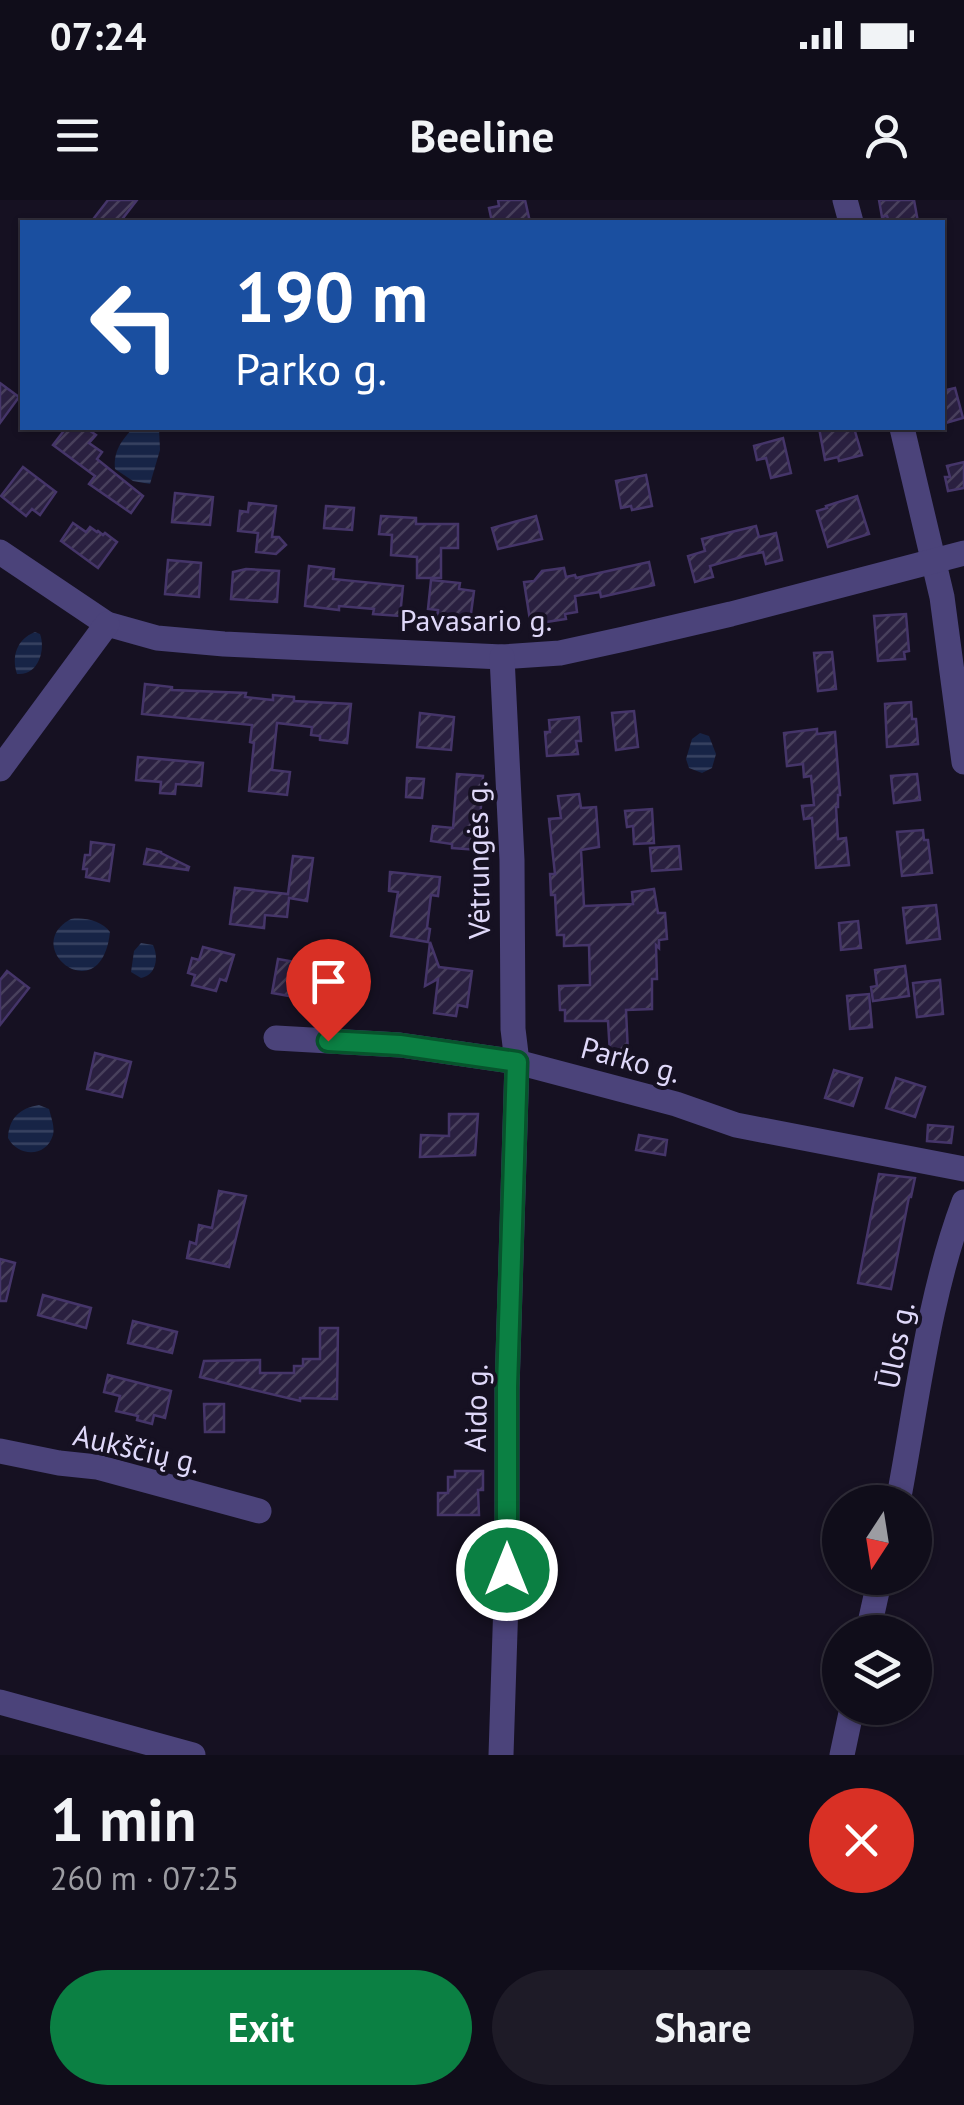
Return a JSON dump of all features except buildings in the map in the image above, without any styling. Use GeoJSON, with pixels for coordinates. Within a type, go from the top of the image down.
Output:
{"type":"FeatureCollection","features":[{"type":"Feature","properties":{"kind":"street"},"geometry":{"type":"LineString","coordinates":[[902,430],[942,597],[964,762]]}},
{"type":"Feature","properties":{"kind":"street","name":"Pavasario g."},"geometry":{"type":"LineString","coordinates":[[0,552],[107,624],[142,634],[178,640],[502,657],[560,653],[964,554]]}},
{"type":"Feature","properties":{"kind":"street"},"geometry":{"type":"LineString","coordinates":[[0,769],[107,624]]}},
{"type":"Feature","properties":{"kind":"street","name":"Vėtrungės g."},"geometry":{"type":"LineString","coordinates":[[502,657],[517,1062]]}},
{"type":"Feature","properties":{"kind":"street","name":"Parko g."},"geometry":{"type":"LineString","coordinates":[[276,1038],[400,1045],[517,1062],[676,1104],[736,1125],[964,1169]]}},
{"type":"Feature","properties":{"kind":"street","name":"Aido g."},"geometry":{"type":"LineString","coordinates":[[501,1755],[517,1062]]}},
{"type":"Feature","properties":{"kind":"street","name":"Ūlos g."},"geometry":{"type":"LineString","coordinates":[[901,1485],[931,1320],[964,1202]]}},
{"type":"Feature","properties":{"kind":"street","name":"Aukščių g."},"geometry":{"type":"LineString","coordinates":[[0,1451],[97,1466],[259,1511]]}},
{"type":"Feature","properties":{"kind":"street"},"geometry":{"type":"LineString","coordinates":[[0,1702],[193,1755]]}},
{"type":"Feature","properties":{"kind":"street"},"geometry":{"type":"LineString","coordinates":[[842,1755],[848,1725]]}},
{"type":"Feature","properties":{"kind":"water"},"geometry":{"type":"Polygon","coordinates":[[[131,430],[159,430],[160,450],[150,484],[133,481],[115,469],[122,442],[131,430]]]}},
{"type":"Feature","properties":{"kind":"water"},"geometry":{"type":"Polygon","coordinates":[[[35,632],[42,640],[39,661],[30,671],[17,674],[17,649],[35,632]]]}},
{"type":"Feature","properties":{"kind":"water"},"geometry":{"type":"Polygon","coordinates":[[[700,733],[709,736],[716,754],[712,768],[702,773],[689,768],[686,759],[692,739],[700,733]]]}},
{"type":"Feature","properties":{"kind":"water"},"geometry":{"type":"Polygon","coordinates":[[[71,919],[93,921],[110,932],[104,956],[93,968],[80,971],[58,957],[53,944],[57,931],[71,919]]]}},
{"type":"Feature","properties":{"kind":"water"},"geometry":{"type":"Polygon","coordinates":[[[141,943],[153,945],[156,960],[153,970],[141,978],[131,972],[134,951],[141,943]]]}},
{"type":"Feature","properties":{"kind":"water"},"geometry":{"type":"Polygon","coordinates":[[[39,1105],[49,1109],[53,1135],[38,1151],[18,1149],[8,1138],[13,1120],[21,1111],[39,1105]]]}},
{"type":"Feature","properties":{"kind":"route"},"geometry":{"type":"LineString","coordinates":[[328,1041],[400,1045],[517,1062],[507,1388],[507,1570]]}}]}
